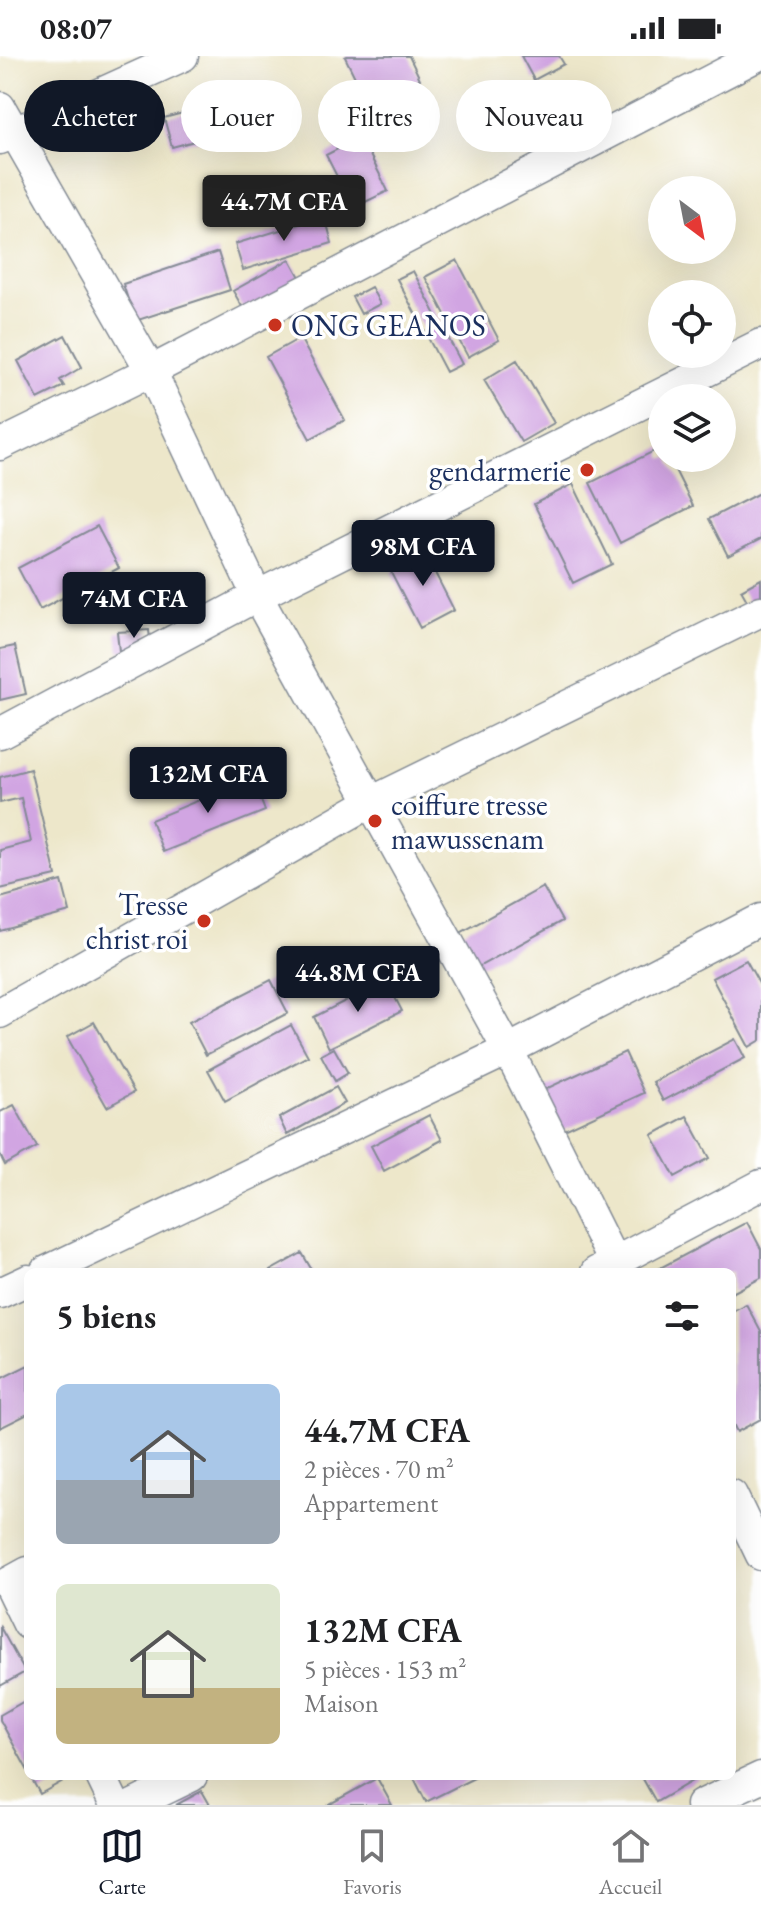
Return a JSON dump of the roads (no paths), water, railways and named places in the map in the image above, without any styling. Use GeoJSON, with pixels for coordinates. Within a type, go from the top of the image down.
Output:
{"type":"FeatureCollection","features":[{"type":"Feature","properties":{"kind":"street"},"geometry":{"type":"LineString","coordinates":[[183,56],[4,126],[151,371],[257,596],[508,1050],[610,1268]]}},
{"type":"Feature","properties":{"kind":"street"},"geometry":{"type":"LineString","coordinates":[[0,445],[151,371],[757,56]]}},
{"type":"Feature","properties":{"kind":"street"},"geometry":{"type":"LineString","coordinates":[[0,733],[257,596],[761,344]]}},
{"type":"Feature","properties":{"kind":"street"},"geometry":{"type":"LineString","coordinates":[[0,1013],[371,802],[761,611]]}},
{"type":"Feature","properties":{"kind":"street"},"geometry":{"type":"LineString","coordinates":[[53,1268],[508,1050],[761,919]]}},
{"type":"Feature","properties":{"kind":"street"},"geometry":{"type":"LineString","coordinates":[[612,1268],[761,1185]]}},
{"type":"Feature","properties":{"kind":"street"},"geometry":{"type":"LineString","coordinates":[[0,1293],[24,1282]]}},
{"type":"Feature","properties":{"kind":"street"},"geometry":{"type":"LineString","coordinates":[[741,1504],[761,1555]]}},
{"type":"Feature","properties":{"kind":"street"},"geometry":{"type":"LineString","coordinates":[[9,1577],[24,1614]]}},
{"type":"Feature","properties":{"kind":"street"},"geometry":{"type":"LineString","coordinates":[[701,1805],[761,1777]]}},
{"type":"Feature","properties":{"kind":"street"},"geometry":{"type":"LineString","coordinates":[[103,1780],[115,1805]]}},
{"type":"Feature","properties":{"kind":"street"},"geometry":{"type":"LineString","coordinates":[[133,1805],[184,1780]]}},
{"type":"Feature","properties":{"kind":"place","name":"ONG GEANOS"},"geometry":{"type":"Point","coordinates":[275,325]}},
{"type":"Feature","properties":{"kind":"place","name":"gendarmerie"},"geometry":{"type":"Point","coordinates":[587,470]}},
{"type":"Feature","properties":{"kind":"place","name":"coiffure tresse mawussenam"},"geometry":{"type":"Point","coordinates":[375,821]}},
{"type":"Feature","properties":{"kind":"place","name":"Tresse christ roi"},"geometry":{"type":"Point","coordinates":[204,921]}}]}
